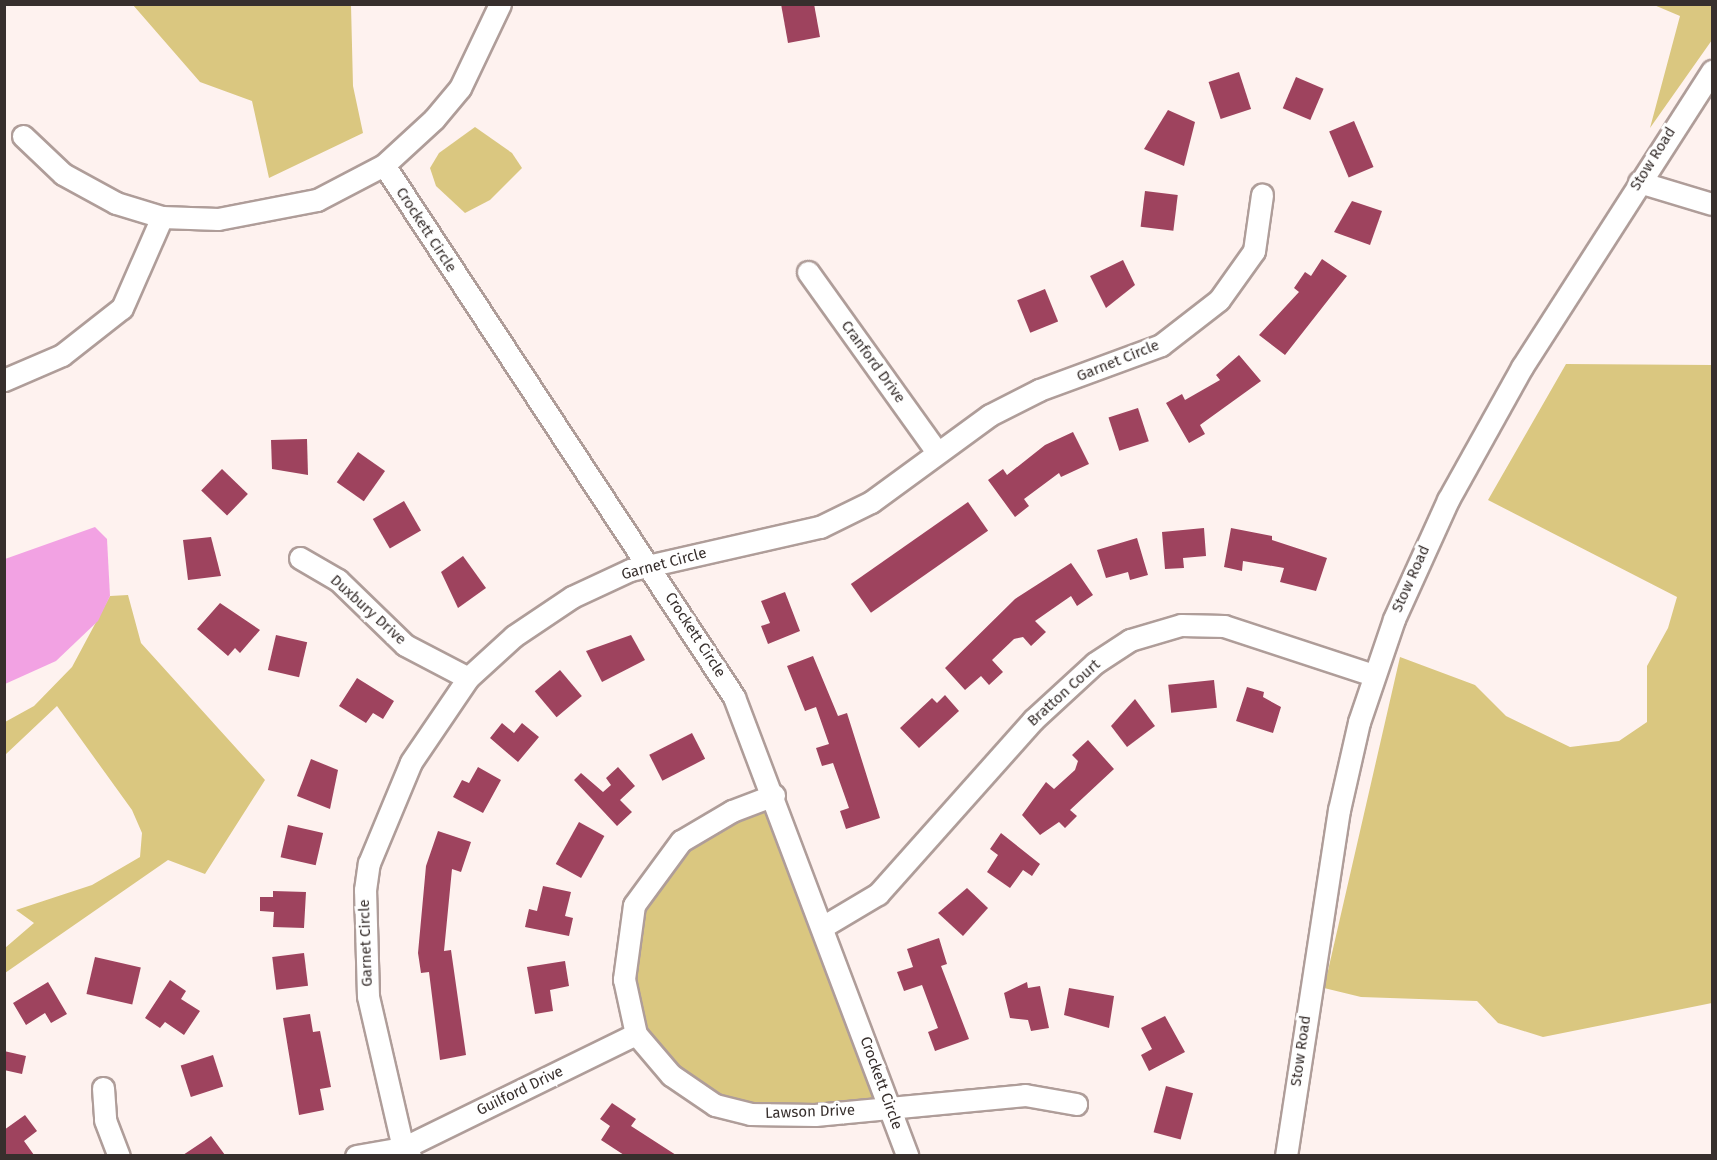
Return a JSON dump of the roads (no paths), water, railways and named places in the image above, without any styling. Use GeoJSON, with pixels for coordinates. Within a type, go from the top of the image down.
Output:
{"type":"FeatureCollection","features":[{"type":"Feature","properties":{"kind":"street"},"geometry":{"type":"LineString","coordinates":[[23,136],[63,174],[116,203],[162,216],[266,214],[317,200],[384,165],[460,88],[500,4]]}},
{"type":"Feature","properties":{"kind":"street","name":"Stow Road"},"geometry":{"type":"LineString","coordinates":[[1286,1155],[1339,810],[1373,675],[1448,501],[1522,367],[1639,182],[1713,71]]}},
{"type":"Feature","properties":{"kind":"street","name":"Crockett Circle"},"geometry":{"type":"LineString","coordinates":[[384,165],[734,697],[824,926],[907,1155]]}},
{"type":"Feature","properties":{"kind":"street"},"geometry":{"type":"LineString","coordinates":[[1639,182],[1713,204]]}},
{"type":"Feature","properties":{"kind":"street","name":"Garnet Circle"},"geometry":{"type":"LineString","coordinates":[[404,1153],[368,996],[364,891],[369,863],[411,762],[468,678],[514,636],[572,597],[649,565],[819,527],[871,502],[937,452],[1039,390],[1136,357],[1193,324],[1219,300],[1254,251],[1262,195]]}},
{"type":"Feature","properties":{"kind":"street"},"geometry":{"type":"LineString","coordinates":[[4,380],[62,355],[122,308],[162,216]]}},
{"type":"Feature","properties":{"kind":"street","name":"Cranford Drive"},"geometry":{"type":"LineString","coordinates":[[808,272],[937,452]]}},
{"type":"Feature","properties":{"kind":"street","name":"Duxbury Drive"},"geometry":{"type":"LineString","coordinates":[[300,558],[338,580],[403,643],[468,678]]}},
{"type":"Feature","properties":{"kind":"street","name":"Bratton Court"},"geometry":{"type":"LineString","coordinates":[[824,926],[878,894],[1033,720],[1095,663],[1130,640],[1181,625],[1224,626],[1373,675]]}},
{"type":"Feature","properties":{"kind":"street","name":"Lawson Drive"},"geometry":{"type":"LineString","coordinates":[[774,795],[732,811],[681,840],[637,900],[624,979],[636,1034],[671,1075],[715,1105],[783,1116],[1025,1095],[1076,1104]]}},
{"type":"Feature","properties":{"kind":"street","name":"Guilford Drive"},"geometry":{"type":"LineString","coordinates":[[356,1155],[404,1153],[636,1034]]}},
{"type":"Feature","properties":{"kind":"street"},"geometry":{"type":"LineString","coordinates":[[103,1088],[105,1120],[119,1155]]}}]}
